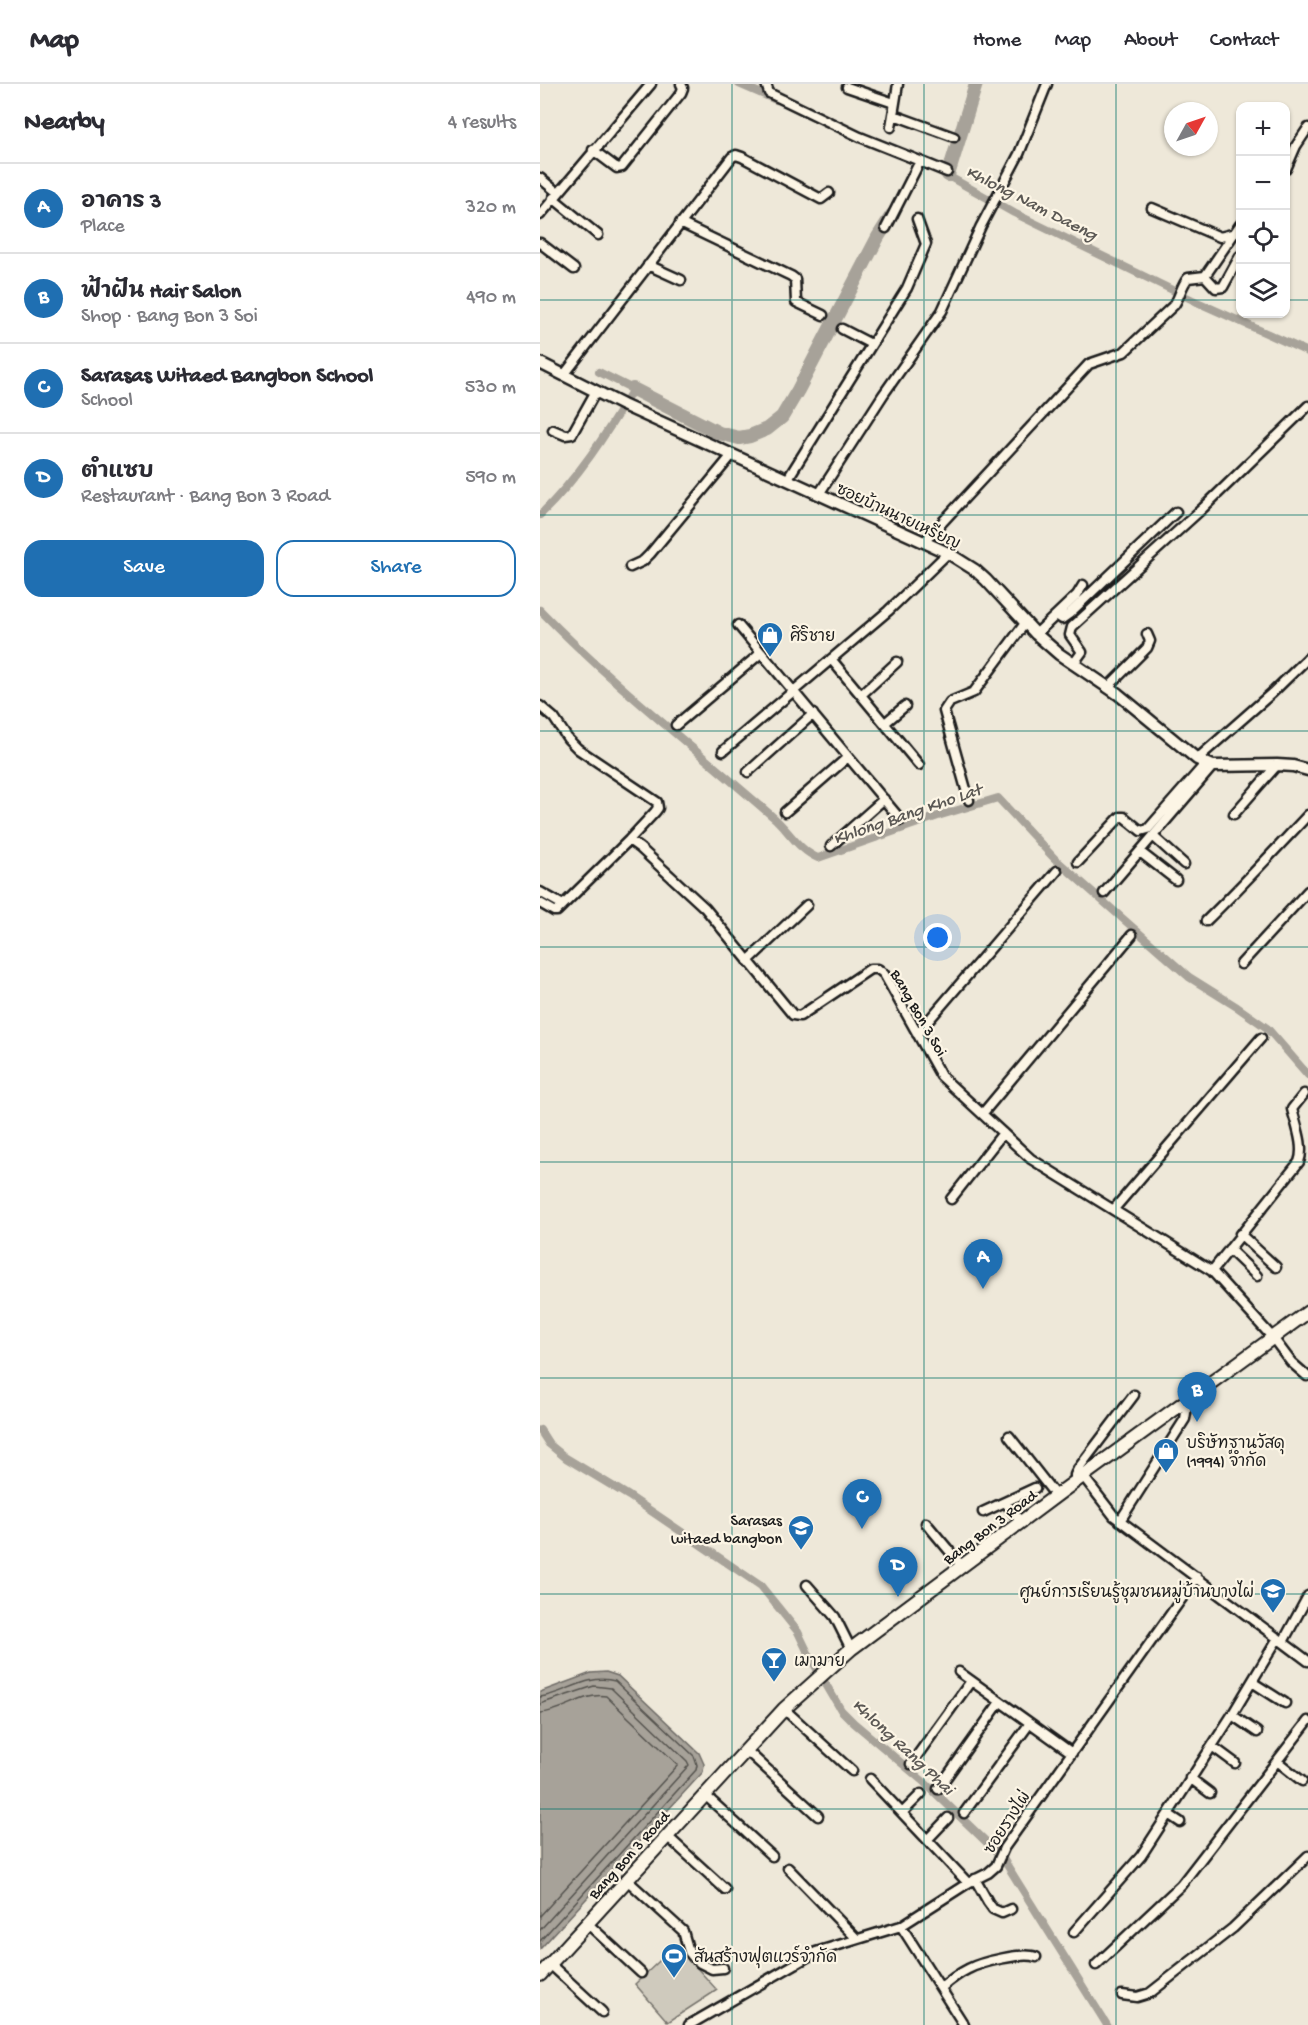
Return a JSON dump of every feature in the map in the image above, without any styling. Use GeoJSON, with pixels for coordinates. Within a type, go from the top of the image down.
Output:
{"type":"FeatureCollection","features":[{"type":"Feature","properties":{"kind":"main road","name":"Bang Bon 3 Road"},"geometry":{"type":"LineString","coordinates":[[540,1975],[784,1709],[850,1649],[1308,1312]]}},
{"type":"Feature","properties":{"kind":"street"},"geometry":{"type":"LineString","coordinates":[[540,215],[651,84]]}},
{"type":"Feature","properties":{"kind":"street"},"geometry":{"type":"LineString","coordinates":[[593,150],[617,168],[622,167],[681,93],[683,88],[681,84]]}},
{"type":"Feature","properties":{"kind":"street"},"geometry":{"type":"LineString","coordinates":[[766,84],[769,93],[918,164],[947,172]]}},
{"type":"Feature","properties":{"kind":"street"},"geometry":{"type":"LineString","coordinates":[[891,127],[898,84]]}},
{"type":"Feature","properties":{"kind":"street"},"geometry":{"type":"LineString","coordinates":[[819,494],[883,395],[942,311],[1019,154],[1047,84]]}},
{"type":"Feature","properties":{"kind":"street"},"geometry":{"type":"LineString","coordinates":[[847,87],[894,103]]}},
{"type":"Feature","properties":{"kind":"street"},"geometry":{"type":"LineString","coordinates":[[894,115],[954,136]]}},
{"type":"Feature","properties":{"kind":"street"},"geometry":{"type":"LineString","coordinates":[[1290,160],[1308,128]]}},
{"type":"Feature","properties":{"kind":"street"},"geometry":{"type":"LineString","coordinates":[[564,375],[732,157],[736,155],[821,199],[829,193]]}},
{"type":"Feature","properties":{"kind":"street"},"geometry":{"type":"LineString","coordinates":[[886,228],[918,164]]}},
{"type":"Feature","properties":{"kind":"street"},"geometry":{"type":"LineString","coordinates":[[540,178],[598,235]]}},
{"type":"Feature","properties":{"kind":"street"},"geometry":{"type":"LineString","coordinates":[[1152,208],[1220,237],[1232,234]]}},
{"type":"Feature","properties":{"kind":"street"},"geometry":{"type":"LineString","coordinates":[[787,480],[908,288],[926,244],[917,219]]}},
{"type":"Feature","properties":{"kind":"street"},"geometry":{"type":"LineString","coordinates":[[680,223],[791,276],[797,284],[796,302],[823,315]]}},
{"type":"Feature","properties":{"kind":"street"},"geometry":{"type":"LineString","coordinates":[[1205,276],[1236,230]]}},
{"type":"Feature","properties":{"kind":"street"},"geometry":{"type":"LineString","coordinates":[[540,243],[574,269]]}},
{"type":"Feature","properties":{"kind":"street"},"geometry":{"type":"LineString","coordinates":[[1205,276],[1216,288],[1223,287],[1236,263]]}},
{"type":"Feature","properties":{"kind":"street"},"geometry":{"type":"LineString","coordinates":[[648,265],[681,280]]}},
{"type":"Feature","properties":{"kind":"street"},"geometry":{"type":"LineString","coordinates":[[924,542],[1089,364],[1125,352],[1178,300],[1183,284],[1188,278],[1205,276]]}},
{"type":"Feature","properties":{"kind":"street"},"geometry":{"type":"LineString","coordinates":[[842,329],[871,344]]}},
{"type":"Feature","properties":{"kind":"street","name":"ซอยบ้านนายเหรียญ"},"geometry":{"type":"LineString","coordinates":[[540,363],[623,405],[948,553],[975,570],[1036,634],[1059,654],[1108,687],[1205,763]]}},
{"type":"Feature","properties":{"kind":"street"},"geometry":{"type":"LineString","coordinates":[[553,430],[565,435],[572,434],[596,391]]}},
{"type":"Feature","properties":{"kind":"street"},"geometry":{"type":"LineString","coordinates":[[1074,663],[1082,651],[1071,635],[1072,627],[1203,508],[1308,406]]}},
{"type":"Feature","properties":{"kind":"street"},"geometry":{"type":"LineString","coordinates":[[630,567],[643,561],[650,554],[732,455]]}},
{"type":"Feature","properties":{"kind":"street"},"geometry":{"type":"LineString","coordinates":[[1056,615],[1062,619],[1069,614],[1176,512]]}},
{"type":"Feature","properties":{"kind":"street"},"geometry":{"type":"LineString","coordinates":[[723,751],[888,611],[948,553]]}},
{"type":"Feature","properties":{"kind":"street"},"geometry":{"type":"LineString","coordinates":[[1036,634],[1081,591],[1083,585]]}},
{"type":"Feature","properties":{"kind":"street"},"geometry":{"type":"LineString","coordinates":[[969,800],[944,711],[950,702],[974,692],[1026,622]]}},
{"type":"Feature","properties":{"kind":"street"},"geometry":{"type":"LineString","coordinates":[[738,625],[901,820]]}},
{"type":"Feature","properties":{"kind":"street"},"geometry":{"type":"LineString","coordinates":[[1108,687],[1147,648],[1150,641],[1147,634]]}},
{"type":"Feature","properties":{"kind":"street"},"geometry":{"type":"LineString","coordinates":[[676,725],[761,653]]}},
{"type":"Feature","properties":{"kind":"street"},"geometry":{"type":"LineString","coordinates":[[831,658],[919,765]]}},
{"type":"Feature","properties":{"kind":"street"},"geometry":{"type":"LineString","coordinates":[[1078,862],[1120,817],[1124,817],[1141,831],[1148,830],[1205,763],[1308,658]]}},
{"type":"Feature","properties":{"kind":"street"},"geometry":{"type":"LineString","coordinates":[[861,695],[897,662]]}},
{"type":"Feature","properties":{"kind":"street"},"geometry":{"type":"LineString","coordinates":[[540,706],[554,718],[578,749],[657,802],[658,805],[655,812],[629,840],[555,912],[540,903]]}},
{"type":"Feature","properties":{"kind":"street"},"geometry":{"type":"LineString","coordinates":[[885,723],[904,706]]}},
{"type":"Feature","properties":{"kind":"street"},"geometry":{"type":"LineString","coordinates":[[748,772],[813,714]]}},
{"type":"Feature","properties":{"kind":"street"},"geometry":{"type":"LineString","coordinates":[[785,812],[848,756]]}},
{"type":"Feature","properties":{"kind":"street"},"geometry":{"type":"LineString","coordinates":[[1205,763],[1293,765],[1308,770]]}},
{"type":"Feature","properties":{"kind":"street"},"geometry":{"type":"LineString","coordinates":[[1104,893],[1154,837],[1205,763]]}},
{"type":"Feature","properties":{"kind":"street"},"geometry":{"type":"LineString","coordinates":[[1234,814],[1277,765]]}},
{"type":"Feature","properties":{"kind":"street"},"geometry":{"type":"LineString","coordinates":[[831,846],[884,799]]}},
{"type":"Feature","properties":{"kind":"street"},"geometry":{"type":"LineString","coordinates":[[1206,921],[1239,886],[1258,871],[1308,815]]}},
{"type":"Feature","properties":{"kind":"street"},"geometry":{"type":"LineString","coordinates":[[1154,837],[1184,864]]}},
{"type":"Feature","properties":{"kind":"street","name":"Bang Bon 3 Soi"},"geometry":{"type":"LineString","coordinates":[[629,840],[705,908],[790,1012],[796,1016],[803,1014],[870,969],[878,969],[884,974],[937,1072],[1031,1158],[1212,1271],[1273,1338],[1291,1362],[1307,1376]]}},
{"type":"Feature","properties":{"kind":"street"},"geometry":{"type":"LineString","coordinates":[[1140,852],[1176,880]]}},
{"type":"Feature","properties":{"kind":"street"},"geometry":{"type":"LineString","coordinates":[[917,1034],[1057,871]]}},
{"type":"Feature","properties":{"kind":"street"},"geometry":{"type":"LineString","coordinates":[[1241,964],[1308,891]]}},
{"type":"Feature","properties":{"kind":"street"},"geometry":{"type":"LineString","coordinates":[[540,892],[562,905]]}},
{"type":"Feature","properties":{"kind":"street"},"geometry":{"type":"LineString","coordinates":[[748,961],[807,905]]}},
{"type":"Feature","properties":{"kind":"street"},"geometry":{"type":"LineString","coordinates":[[983,1113],[1132,935]]}},
{"type":"Feature","properties":{"kind":"street"},"geometry":{"type":"LineString","coordinates":[[1114,1209],[1261,1038]]}},
{"type":"Feature","properties":{"kind":"street"},"geometry":{"type":"LineString","coordinates":[[1212,1271],[1299,1162],[1302,1156],[1301,1148],[1292,1109],[1304,1094]]}},
{"type":"Feature","properties":{"kind":"street"},"geometry":{"type":"LineString","coordinates":[[951,1199],[1003,1133]]}},
{"type":"Feature","properties":{"kind":"street"},"geometry":{"type":"LineString","coordinates":[[1240,1234],[1276,1267]]}},
{"type":"Feature","properties":{"kind":"street"},"geometry":{"type":"LineString","coordinates":[[1229,1249],[1257,1276]]}},
{"type":"Feature","properties":{"kind":"street"},"geometry":{"type":"LineString","coordinates":[[1134,1395],[1075,1475],[1120,1521],[1308,1661]]}},
{"type":"Feature","properties":{"kind":"street"},"geometry":{"type":"LineString","coordinates":[[1120,1521],[1185,1419],[1188,1401]]}},
{"type":"Feature","properties":{"kind":"street"},"geometry":{"type":"LineString","coordinates":[[1009,1436],[1056,1496]]}},
{"type":"Feature","properties":{"kind":"street"},"geometry":{"type":"LineString","coordinates":[[983,1512],[1035,1488]]}},
{"type":"Feature","properties":{"kind":"street"},"geometry":{"type":"LineString","coordinates":[[1005,1502],[1021,1522]]}},
{"type":"Feature","properties":{"kind":"street"},"geometry":{"type":"LineString","coordinates":[[926,1523],[962,1566]]}},
{"type":"Feature","properties":{"kind":"street","name":"ซอยรางไผ่"},"geometry":{"type":"LineString","coordinates":[[689,2025],[807,1956],[901,1926],[996,1866],[1004,1848],[1197,1577]]}},
{"type":"Feature","properties":{"kind":"street"},"geometry":{"type":"LineString","coordinates":[[807,1585],[835,1617],[850,1649]]}},
{"type":"Feature","properties":{"kind":"street"},"geometry":{"type":"LineString","coordinates":[[1074,1932],[1141,1856],[1308,1596]]}},
{"type":"Feature","properties":{"kind":"street"},"geometry":{"type":"LineString","coordinates":[[958,1672],[1072,1753]]}},
{"type":"Feature","properties":{"kind":"street"},"geometry":{"type":"LineString","coordinates":[[911,1764],[971,1681]]}},
{"type":"Feature","properties":{"kind":"street"},"geometry":{"type":"LineString","coordinates":[[1252,1682],[1285,1703]]}},
{"type":"Feature","properties":{"kind":"street"},"geometry":{"type":"LineString","coordinates":[[938,1789],[1000,1702]]}},
{"type":"Feature","properties":{"kind":"street"},"geometry":{"type":"LineString","coordinates":[[784,1709],[852,1771]]}},
{"type":"Feature","properties":{"kind":"street"},"geometry":{"type":"LineString","coordinates":[[1232,1715],[1257,1732]]}},
{"type":"Feature","properties":{"kind":"street"},"geometry":{"type":"LineString","coordinates":[[964,1813],[1030,1723]]}},
{"type":"Feature","properties":{"kind":"street"},"geometry":{"type":"LineString","coordinates":[[1096,1965],[1181,1885],[1307,1724]]}},
{"type":"Feature","properties":{"kind":"street"},"geometry":{"type":"LineString","coordinates":[[1212,1746],[1235,1763]]}},
{"type":"Feature","properties":{"kind":"street"},"geometry":{"type":"LineString","coordinates":[[746,1750],[818,1816]]}},
{"type":"Feature","properties":{"kind":"street"},"geometry":{"type":"LineString","coordinates":[[1277,1761],[1302,1782]]}},
{"type":"Feature","properties":{"kind":"street"},"geometry":{"type":"LineString","coordinates":[[1190,1778],[1210,1793]]}},
{"type":"Feature","properties":{"kind":"street"},"geometry":{"type":"LineString","coordinates":[[870,1779],[971,1881],[993,1908],[1002,1913],[1011,1909]]}},
{"type":"Feature","properties":{"kind":"street"},"geometry":{"type":"LineString","coordinates":[[902,1813],[921,1794]]}},
{"type":"Feature","properties":{"kind":"street"},"geometry":{"type":"LineString","coordinates":[[705,1795],[772,1856]]}},
{"type":"Feature","properties":{"kind":"street"},"geometry":{"type":"LineString","coordinates":[[1168,1814],[1179,1821]]}},
{"type":"Feature","properties":{"kind":"street"},"geometry":{"type":"LineString","coordinates":[[928,1839],[948,1818]]}},
{"type":"Feature","properties":{"kind":"street"},"geometry":{"type":"LineString","coordinates":[[667,1836],[725,1889]]}},
{"type":"Feature","properties":{"kind":"street"},"geometry":{"type":"LineString","coordinates":[[1122,1995],[1137,1997],[1150,1993],[1233,1928],[1308,1856]]}},
{"type":"Feature","properties":{"kind":"street"},"geometry":{"type":"LineString","coordinates":[[788,1868],[858,1939]]}},
{"type":"Feature","properties":{"kind":"street"},"geometry":{"type":"LineString","coordinates":[[627,1880],[683,1931],[689,1952],[693,1957],[712,1969],[723,1968]]}},
{"type":"Feature","properties":{"kind":"street"},"geometry":{"type":"LineString","coordinates":[[587,1923],[641,1972]]}},
{"type":"Feature","properties":{"kind":"street"},"geometry":{"type":"LineString","coordinates":[[901,1926],[964,2025]]}},
{"type":"Feature","properties":{"kind":"street"},"geometry":{"type":"LineString","coordinates":[[941,1988],[969,1968],[980,1964],[1030,1955],[1036,1957]]}},
{"type":"Feature","properties":{"kind":"street"},"geometry":{"type":"LineString","coordinates":[[550,1964],[602,2012]]}},
{"type":"Feature","properties":{"kind":"shaded area","name":"สันสร้างฟุตแวร์จำกัด"},"geometry":{"type":"Polygon","coordinates":[[[676,1945],[717,1990],[668,2022],[635,1984],[676,1945]]]}},
{"type":"Feature","properties":{"kind":"water"},"geometry":{"type":"Polygon","coordinates":[[[606,1672],[618,1676],[699,1753],[704,1764],[703,1772],[540,1949],[540,1692],[591,1673],[606,1672]]]}},
{"type":"Feature","properties":{"kind":"waterway","name":"Khlong Nam Daeng"},"geometry":{"type":"LineString","coordinates":[[739,84],[776,100]]}},
{"type":"Feature","properties":{"kind":"waterway"},"geometry":{"type":"LineString","coordinates":[[948,175],[976,84]]}},
{"type":"Feature","properties":{"kind":"waterway","name":"Khlong Nam Daeng"},"geometry":{"type":"LineString","coordinates":[[941,172],[1014,213],[1197,302],[1308,352]]}},
{"type":"Feature","properties":{"kind":"waterway"},"geometry":{"type":"LineString","coordinates":[[633,389],[719,433],[739,438],[767,429],[782,417],[798,390],[878,237],[892,215]]}},
{"type":"Feature","properties":{"kind":"waterway"},"geometry":{"type":"LineString","coordinates":[[540,515],[591,455],[633,389],[599,372]]}},
{"type":"Feature","properties":{"kind":"waterway","name":"Khlong Bang Kho Lat"},"geometry":{"type":"LineString","coordinates":[[540,610],[624,690],[778,821],[799,845],[818,858],[941,815],[998,798],[1054,858],[1189,977],[1267,1028],[1308,1075]]}},
{"type":"Feature","properties":{"kind":"waterway","name":"Khlong Rang Phai"},"geometry":{"type":"LineString","coordinates":[[540,1430],[549,1444],[566,1458],[629,1496],[761,1586],[798,1632],[841,1710],[924,1782],[1002,1857],[1107,2025]]}},
{"type":"Feature","properties":{"kind":"place","name":"ศิริชาย"},"geometry":{"type":"Point","coordinates":[770,658]}},
{"type":"Feature","properties":{"kind":"place","name":"อาคาร 3"},"geometry":{"type":"Point","coordinates":[983,1289]}},
{"type":"Feature","properties":{"kind":"place","name":"ฟ้าฝัน Hair Salon"},"geometry":{"type":"Point","coordinates":[1197,1422]}},
{"type":"Feature","properties":{"kind":"place","name":"บริษัทฐานวัสดุ (1994) จำกัด"},"geometry":{"type":"Point","coordinates":[1166,1474]}},
{"type":"Feature","properties":{"kind":"place","name":"Sarasas Witaed Bangbon School"},"geometry":{"type":"Point","coordinates":[862,1529]}},
{"type":"Feature","properties":{"kind":"place","name":"Sarasas witaed bangbon"},"geometry":{"type":"Point","coordinates":[801,1551]}},
{"type":"Feature","properties":{"kind":"place","name":"ตำแซบ"},"geometry":{"type":"Point","coordinates":[898,1597]}},
{"type":"Feature","properties":{"kind":"place","name":"ศูนย์การเรียนรู้ชุมชนหมู่บ้านบางไผ่"},"geometry":{"type":"Point","coordinates":[1273,1614]}},
{"type":"Feature","properties":{"kind":"place","name":"เมามาย"},"geometry":{"type":"Point","coordinates":[774,1683]}},
{"type":"Feature","properties":{"kind":"place","name":"สันสร้างฟุตแวร์จำกัด"},"geometry":{"type":"Point","coordinates":[674,1979]}}]}
